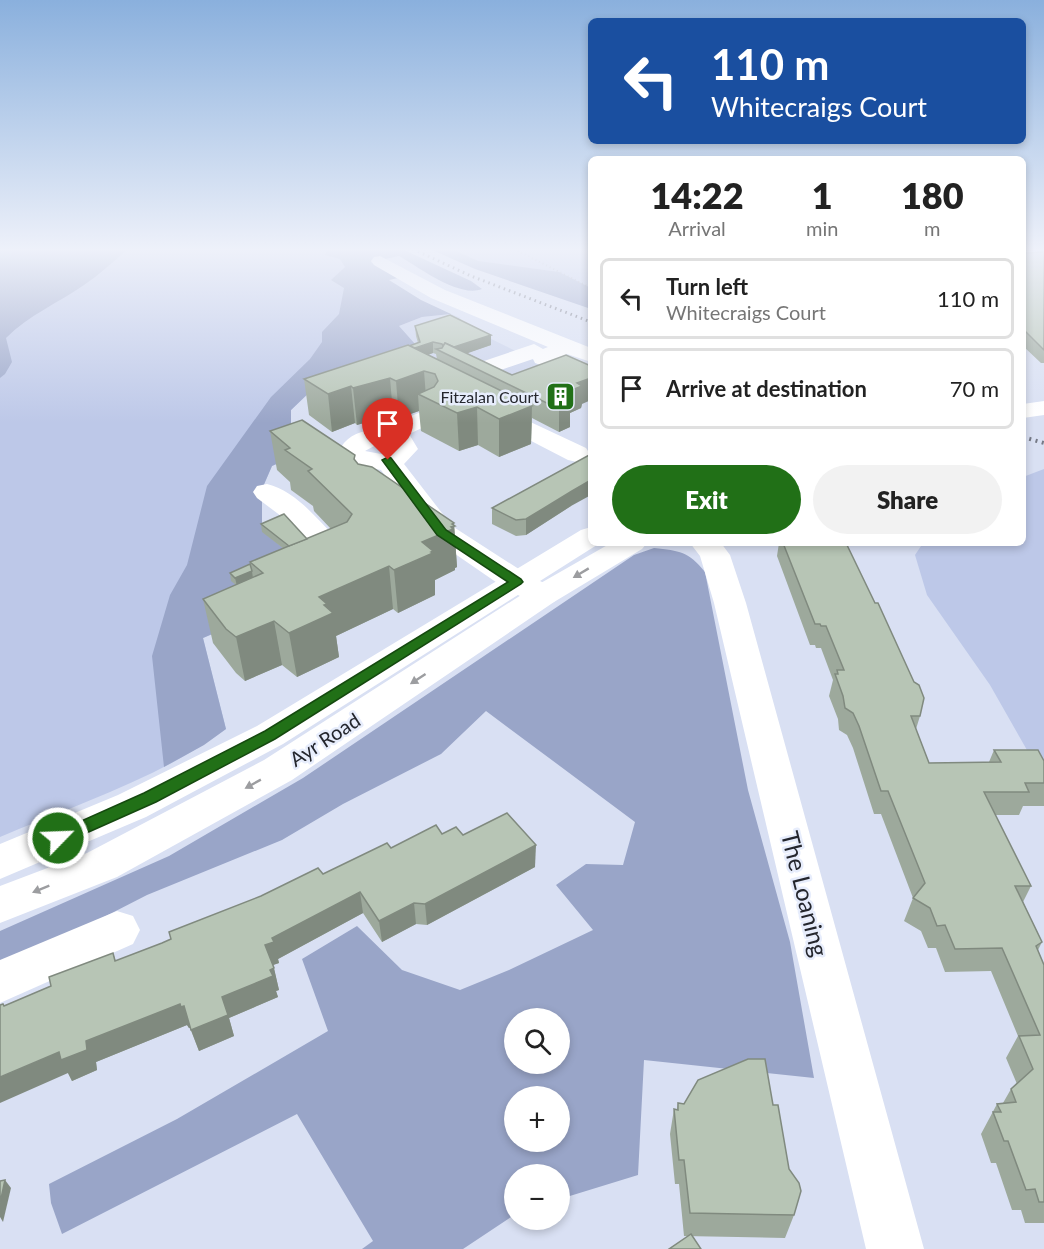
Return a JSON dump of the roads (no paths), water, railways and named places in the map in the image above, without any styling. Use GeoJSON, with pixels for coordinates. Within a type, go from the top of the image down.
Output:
{"type":"FeatureCollection","features":[{"type":"Feature","properties":{"kind":"main road"},"geometry":{"type":"LineString","coordinates":[[470,307],[588,354]]}},
{"type":"Feature","properties":{"kind":"main road"},"geometry":{"type":"LineString","coordinates":[[464,322],[588,376]]}},
{"type":"Feature","properties":{"kind":"main road"},"geometry":{"type":"LineString","coordinates":[[492,366],[539,355],[565,346]]}},
{"type":"Feature","properties":{"kind":"main road"},"geometry":{"type":"LineString","coordinates":[[1026,396],[1044,394]]}},
{"type":"Feature","properties":{"kind":"main road"},"geometry":{"type":"LineString","coordinates":[[470,400],[577,454]]}},
{"type":"Feature","properties":{"kind":"main road"},"geometry":{"type":"LineString","coordinates":[[1026,411],[1044,408]]}},
{"type":"Feature","properties":{"kind":"main road"},"geometry":{"type":"LineString","coordinates":[[426,417],[400,429],[391,449],[394,490],[442,532],[530,589]]}},
{"type":"Feature","properties":{"kind":"main road"},"geometry":{"type":"LineString","coordinates":[[267,492],[294,511],[329,548],[340,556],[297,575]]}},
{"type":"Feature","properties":{"kind":"main road"},"geometry":{"type":"LineString","coordinates":[[306,524],[333,514]]}},
{"type":"Feature","properties":{"kind":"main road","name":"Ayr Road"},"geometry":{"type":"LineString","coordinates":[[0,905],[102,865],[278,770],[530,589],[588,539]]}},
{"type":"Feature","properties":{"kind":"main road","name":"Ayr Road"},"geometry":{"type":"LineString","coordinates":[[0,862],[132,806],[213,766],[530,589],[625,546]]}},
{"type":"Feature","properties":{"kind":"main road","name":"The Loaning"},"geometry":{"type":"LineString","coordinates":[[708,546],[715,555],[730,603],[895,1249]]}},
{"type":"Feature","properties":{"kind":"main road"},"geometry":{"type":"LineString","coordinates":[[0,982],[117,930]]}},
{"type":"Feature","properties":{"kind":"railway"},"geometry":{"type":"LineString","coordinates":[[553,307],[588,321]]}},
{"type":"Feature","properties":{"kind":"railway"},"geometry":{"type":"LineString","coordinates":[[1026,438],[1044,443]]}},
{"type":"Feature","properties":{"kind":"place","name":"Fitzalan Court"},"geometry":{"type":"Point","coordinates":[560,397]}}]}
